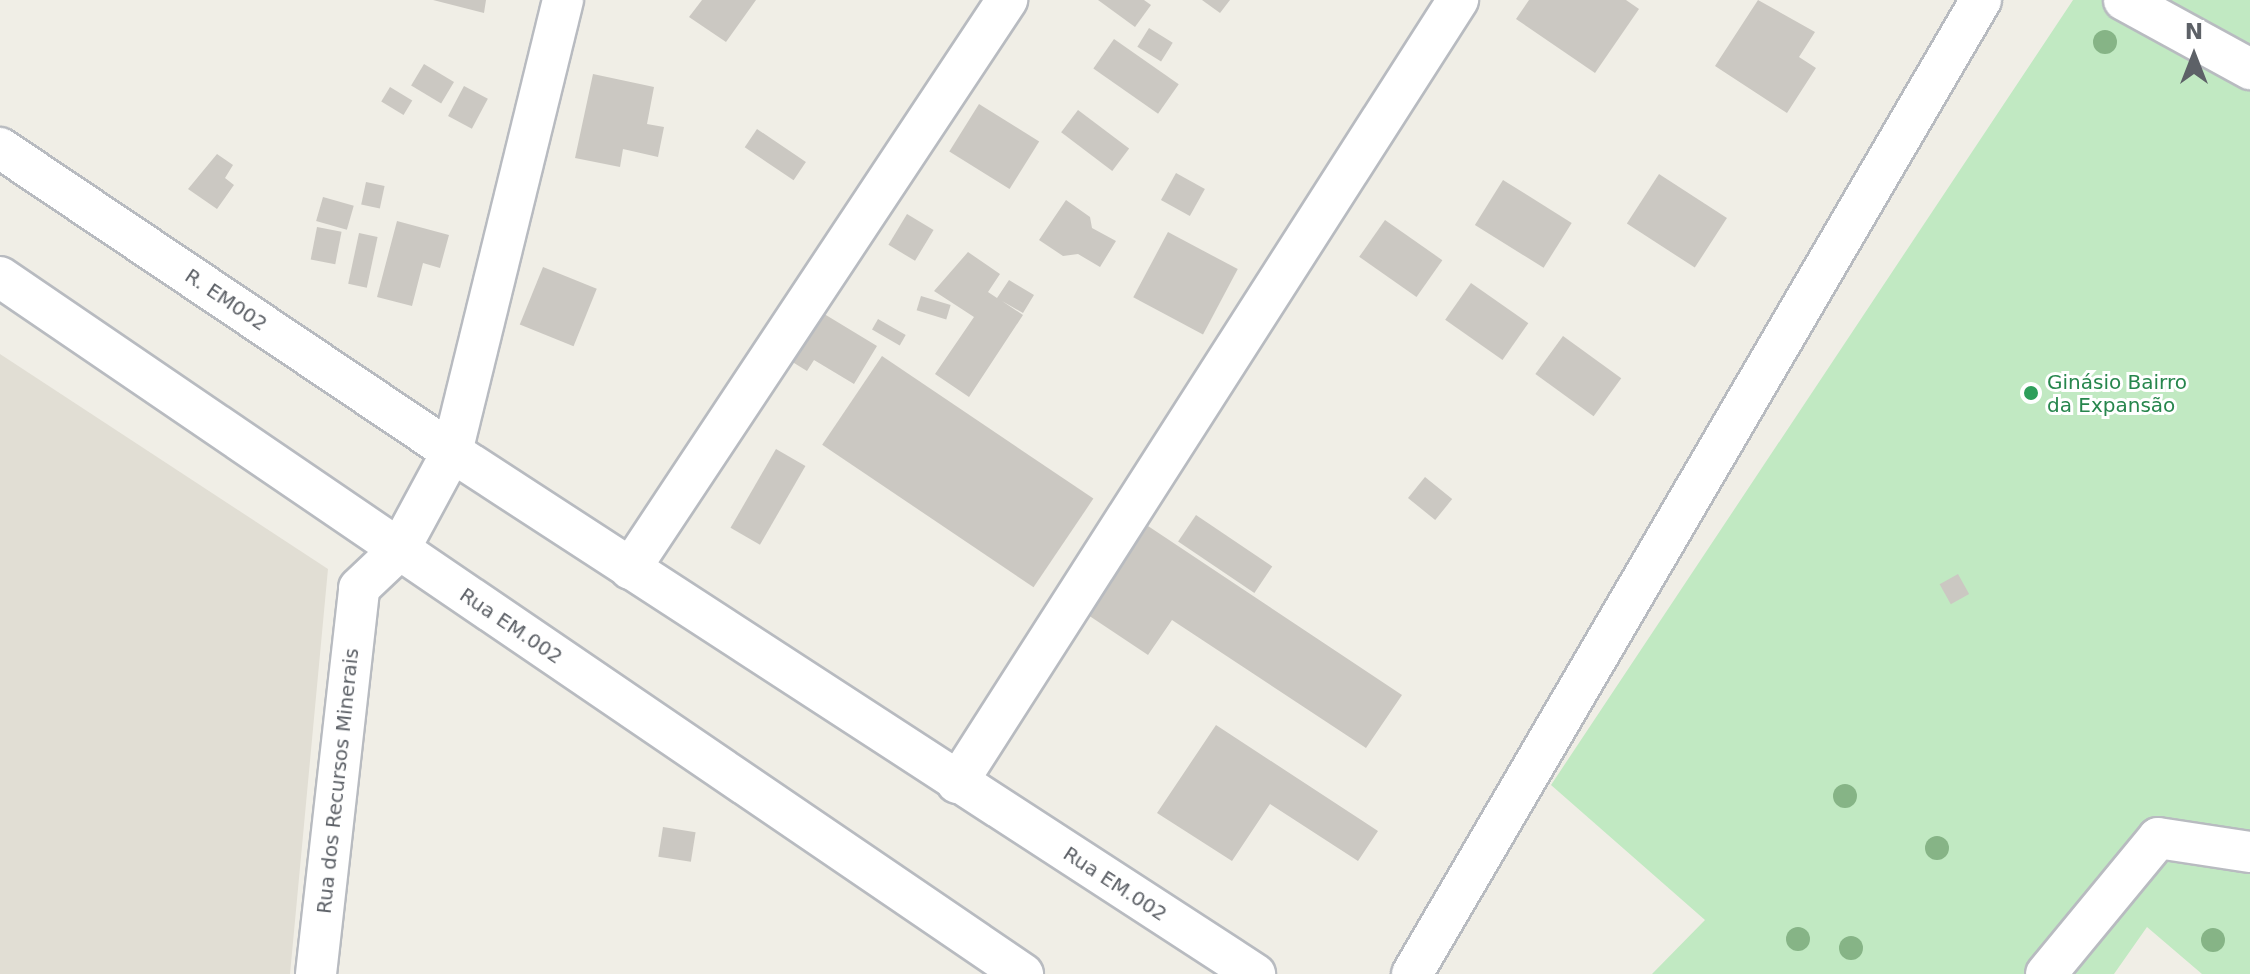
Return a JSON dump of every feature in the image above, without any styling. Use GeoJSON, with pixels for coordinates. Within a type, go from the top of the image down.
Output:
{"type":"FeatureCollection","features":[{"type":"Feature","properties":{"kind":"street"},"geometry":{"type":"LineString","coordinates":[[399,550],[452,452],[563,0]]}},
{"type":"Feature","properties":{"kind":"street"},"geometry":{"type":"LineString","coordinates":[[630,569],[1007,0]]}},
{"type":"Feature","properties":{"kind":"street"},"geometry":{"type":"LineString","coordinates":[[957,783],[1458,0]]}},
{"type":"Feature","properties":{"kind":"street"},"geometry":{"type":"LineString","coordinates":[[1412,974],[1981,0]]}},
{"type":"Feature","properties":{"kind":"street"},"geometry":{"type":"LineString","coordinates":[[2124,0],[2250,69]]}},
{"type":"Feature","properties":{"kind":"street","name":"R. EM002"},"geometry":{"type":"LineString","coordinates":[[0,148],[452,452]]}},
{"type":"Feature","properties":{"kind":"street","name":"Rua EM.002"},"geometry":{"type":"LineString","coordinates":[[0,277],[1023,974]]}},
{"type":"Feature","properties":{"kind":"street","name":"Rua EM.002"},"geometry":{"type":"LineString","coordinates":[[452,452],[1255,974]]}},
{"type":"Feature","properties":{"kind":"street","name":"Rua dos Recursos Minerais"},"geometry":{"type":"LineString","coordinates":[[316,974],[359,588],[399,550]]}},
{"type":"Feature","properties":{"kind":"street"},"geometry":{"type":"LineString","coordinates":[[2046,974],[2158,838],[2250,852]]}},
{"type":"Feature","properties":{"kind":"shaded area"},"geometry":{"type":"Polygon","coordinates":[[[0,354],[328,569],[290,974],[0,974],[0,354]]]}},
{"type":"Feature","properties":{"kind":"green space","name":"Ginásio Bairro da Expansão"},"geometry":{"type":"Polygon","coordinates":[[[2073,0],[2250,0],[2250,974],[2202,974],[2147,927],[2114,974],[1652,974],[1705,920],[1551,785],[2073,0]]]}},
{"type":"Feature","properties":{"kind":"building"},"geometry":{"type":"Polygon","coordinates":[[[433,0],[486,0],[484,13],[433,0]]]}},
{"type":"Feature","properties":{"kind":"building"},"geometry":{"type":"Polygon","coordinates":[[[702,0],[756,0],[726,42],[689,17],[702,0]]]}},
{"type":"Feature","properties":{"kind":"building"},"geometry":{"type":"Polygon","coordinates":[[[1098,0],[1144,0],[1151,5],[1135,27],[1098,0]]]}},
{"type":"Feature","properties":{"kind":"building"},"geometry":{"type":"Polygon","coordinates":[[[1202,0],[1230,0],[1220,13],[1202,0]]]}},
{"type":"Feature","properties":{"kind":"building"},"geometry":{"type":"Polygon","coordinates":[[[1529,0],[1626,0],[1639,9],[1595,73],[1516,19],[1529,0]]]}},
{"type":"Feature","properties":{"kind":"building"},"geometry":{"type":"Polygon","coordinates":[[[1758,0],[1815,32],[1799,57],[1816,68],[1787,113],[1715,66],[1758,0]]]}},
{"type":"Feature","properties":{"kind":"building"},"geometry":{"type":"Polygon","coordinates":[[[1149,28],[1173,43],[1161,61],[1137,47],[1149,28]]]}},
{"type":"Feature","properties":{"kind":"building"},"geometry":{"type":"Polygon","coordinates":[[[1114,39],[1179,84],[1158,114],[1093,68],[1114,39]]]}},
{"type":"Feature","properties":{"kind":"building"},"geometry":{"type":"Polygon","coordinates":[[[424,64],[454,82],[441,103],[411,85],[424,64]]]}},
{"type":"Feature","properties":{"kind":"building"},"geometry":{"type":"Polygon","coordinates":[[[593,74],[654,87],[647,124],[664,127],[658,157],[623,149],[620,167],[575,158],[593,74]]]}},
{"type":"Feature","properties":{"kind":"building"},"geometry":{"type":"Polygon","coordinates":[[[464,86],[488,99],[472,129],[448,116],[464,86]]]}},
{"type":"Feature","properties":{"kind":"building"},"geometry":{"type":"Polygon","coordinates":[[[390,87],[412,100],[404,115],[381,102],[390,87]]]}},
{"type":"Feature","properties":{"kind":"building"},"geometry":{"type":"Polygon","coordinates":[[[979,104],[1039,142],[1010,189],[949,151],[979,104]]]}},
{"type":"Feature","properties":{"kind":"building"},"geometry":{"type":"Polygon","coordinates":[[[1078,110],[1129,149],[1112,171],[1061,132],[1078,110]]]}},
{"type":"Feature","properties":{"kind":"building"},"geometry":{"type":"Polygon","coordinates":[[[757,129],[806,162],[794,180],[745,147],[757,129]]]}},
{"type":"Feature","properties":{"kind":"building"},"geometry":{"type":"Polygon","coordinates":[[[217,154],[233,165],[225,178],[234,185],[217,209],[188,189],[217,154]]]}},
{"type":"Feature","properties":{"kind":"building"},"geometry":{"type":"Polygon","coordinates":[[[1176,173],[1205,189],[1190,216],[1161,200],[1176,173]]]}},
{"type":"Feature","properties":{"kind":"building"},"geometry":{"type":"Polygon","coordinates":[[[1659,174],[1727,218],[1695,268],[1627,223],[1659,174]]]}},
{"type":"Feature","properties":{"kind":"building"},"geometry":{"type":"Polygon","coordinates":[[[1503,180],[1572,223],[1544,268],[1475,225],[1503,180]]]}},
{"type":"Feature","properties":{"kind":"building"},"geometry":{"type":"Polygon","coordinates":[[[366,182],[385,186],[380,208],[361,204],[366,182]]]}},
{"type":"Feature","properties":{"kind":"building"},"geometry":{"type":"Polygon","coordinates":[[[323,197],[354,206],[347,230],[316,221],[323,197]]]}},
{"type":"Feature","properties":{"kind":"building"},"geometry":{"type":"Polygon","coordinates":[[[1066,200],[1090,217],[1092,228],[1116,241],[1100,267],[1078,254],[1063,256],[1039,240],[1066,200]]]}},
{"type":"Feature","properties":{"kind":"building"},"geometry":{"type":"Polygon","coordinates":[[[907,214],[934,230],[915,261],[888,245],[907,214]]]}},
{"type":"Feature","properties":{"kind":"building"},"geometry":{"type":"Polygon","coordinates":[[[1385,220],[1442,260],[1417,297],[1359,257],[1385,220]]]}},
{"type":"Feature","properties":{"kind":"building"},"geometry":{"type":"Polygon","coordinates":[[[397,221],[449,235],[440,268],[423,263],[412,306],[377,297],[397,221]]]}},
{"type":"Feature","properties":{"kind":"building"},"geometry":{"type":"Polygon","coordinates":[[[317,227],[342,232],[335,264],[311,259],[317,227]]]}},
{"type":"Feature","properties":{"kind":"building"},"geometry":{"type":"Polygon","coordinates":[[[1168,232],[1238,269],[1203,334],[1133,297],[1168,232]]]}},
{"type":"Feature","properties":{"kind":"building"},"geometry":{"type":"Polygon","coordinates":[[[359,233],[378,237],[367,288],[348,284],[359,233]]]}},
{"type":"Feature","properties":{"kind":"building"},"geometry":{"type":"Polygon","coordinates":[[[968,252],[1000,274],[988,292],[997,298],[1009,280],[1034,295],[1023,313],[1002,301],[1023,315],[969,397],[935,374],[974,317],[934,291],[968,252]]]}},
{"type":"Feature","properties":{"kind":"building"},"geometry":{"type":"Polygon","coordinates":[[[543,267],[597,289],[574,346],[520,324],[543,267]]]}},
{"type":"Feature","properties":{"kind":"building"},"geometry":{"type":"Polygon","coordinates":[[[1471,283],[1528,323],[1503,360],[1445,320],[1471,283]]]}},
{"type":"Feature","properties":{"kind":"building"},"geometry":{"type":"Polygon","coordinates":[[[921,296],[951,305],[946,319],[917,310],[921,296]]]}},
{"type":"Feature","properties":{"kind":"building"},"geometry":{"type":"Polygon","coordinates":[[[816,309],[877,346],[854,384],[814,360],[807,371],[786,358],[816,309]]]}},
{"type":"Feature","properties":{"kind":"building"},"geometry":{"type":"Polygon","coordinates":[[[878,319],[906,335],[900,345],[872,329],[878,319]]]}},
{"type":"Feature","properties":{"kind":"building"},"geometry":{"type":"Polygon","coordinates":[[[1563,336],[1621,378],[1594,416],[1535,374],[1563,336]]]}},
{"type":"Feature","properties":{"kind":"building"},"geometry":{"type":"Polygon","coordinates":[[[882,356],[1093,499],[1034,587],[822,445],[882,356]]]}},
{"type":"Feature","properties":{"kind":"building"},"geometry":{"type":"Polygon","coordinates":[[[776,449],[805,466],[760,545],[730,528],[776,449]]]}},
{"type":"Feature","properties":{"kind":"building"},"geometry":{"type":"Polygon","coordinates":[[[1425,477],[1452,499],[1435,520],[1408,498],[1425,477]]]}},
{"type":"Feature","properties":{"kind":"building"},"geometry":{"type":"Polygon","coordinates":[[[1196,515],[1272,566],[1254,593],[1178,542],[1196,515]]]}},
{"type":"Feature","properties":{"kind":"building"},"geometry":{"type":"Polygon","coordinates":[[[1148,526],[1402,695],[1366,748],[1172,620],[1148,655],[1088,615],[1148,526]]]}},
{"type":"Feature","properties":{"kind":"building"},"geometry":{"type":"Polygon","coordinates":[[[1958,574],[1969,594],[1951,604],[1940,584],[1958,574]]]}},
{"type":"Feature","properties":{"kind":"building"},"geometry":{"type":"Polygon","coordinates":[[[1216,725],[1378,831],[1358,861],[1270,804],[1232,861],[1157,813],[1216,725]]]}},
{"type":"Feature","properties":{"kind":"building"},"geometry":{"type":"Polygon","coordinates":[[[663,827],[696,832],[691,862],[658,857],[663,827]]]}},
{"type":"Feature","properties":{"kind":"place","name":"Ginásio Bairro da Expansão"},"geometry":{"type":"Point","coordinates":[2031,393]}}]}
